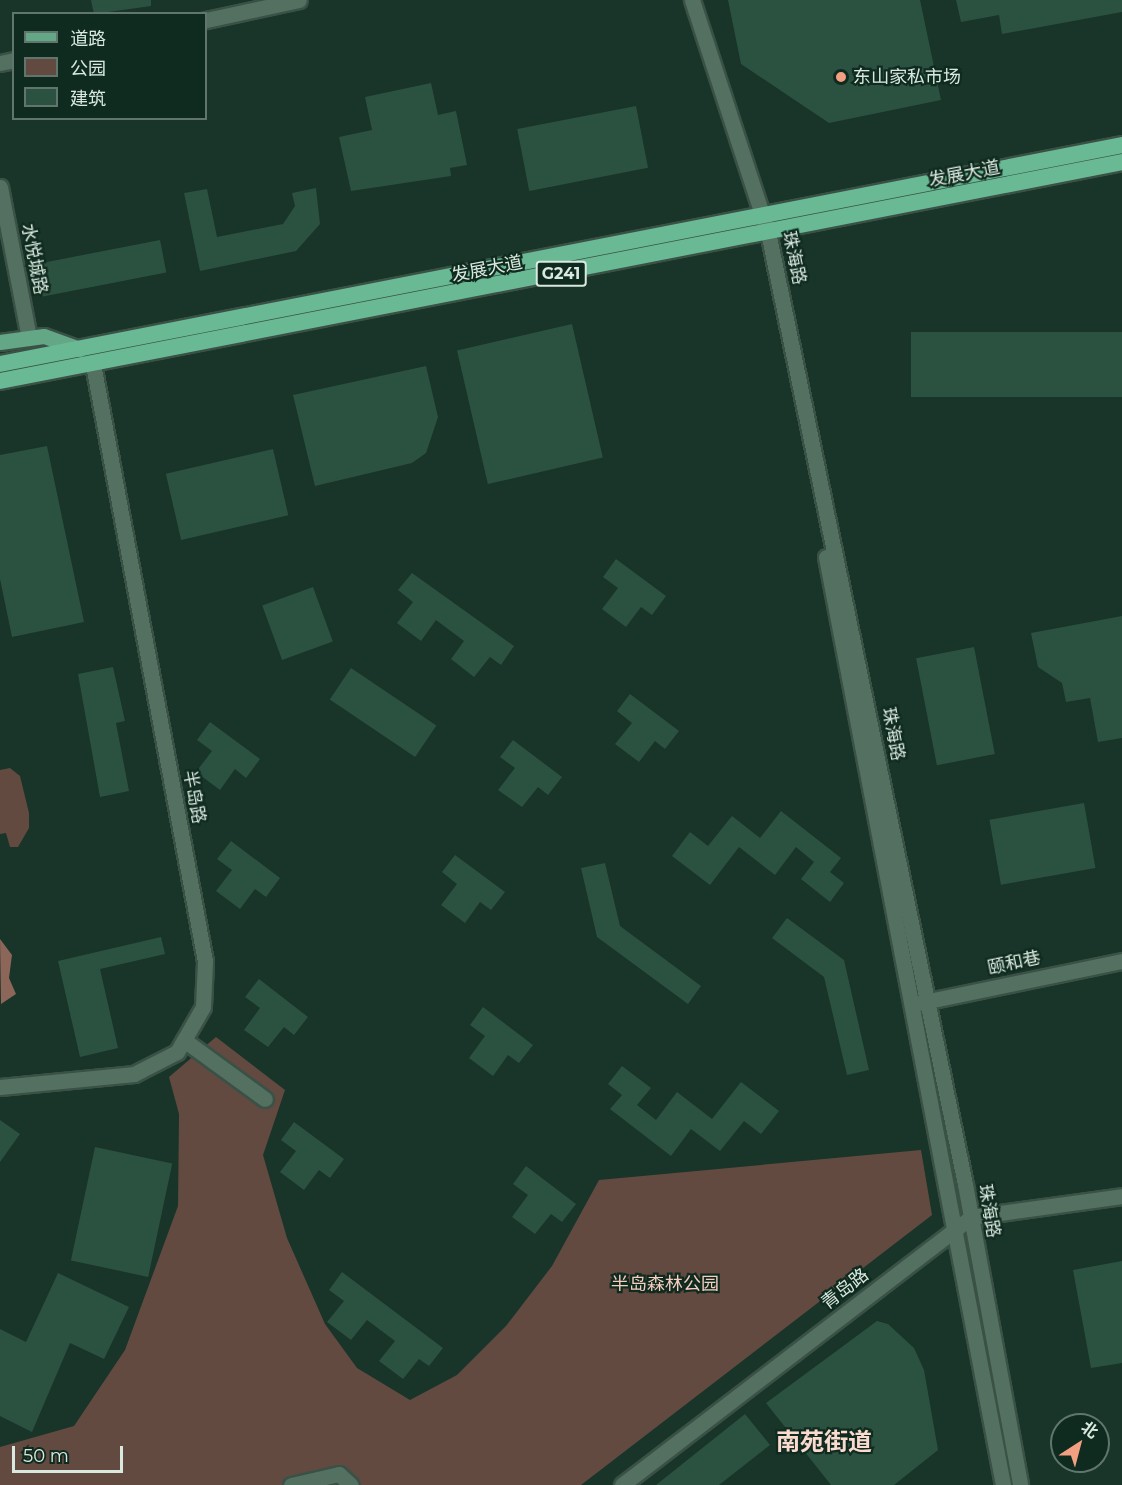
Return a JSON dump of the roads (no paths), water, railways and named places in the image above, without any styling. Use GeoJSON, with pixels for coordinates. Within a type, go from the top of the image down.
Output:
{"type":"FeatureCollection","features":[{"type":"Feature","properties":{"kind":"highway","name":"发展大道"},"geometry":{"type":"LineString","coordinates":[[0,381],[93,364],[762,225],[1122,145]]}},
{"type":"Feature","properties":{"kind":"highway","name":"发展大道"},"geometry":{"type":"LineString","coordinates":[[0,364],[1122,162]]}},
{"type":"Feature","properties":{"kind":"main road"},"geometry":{"type":"LineString","coordinates":[[207,20],[299,0]]}},
{"type":"Feature","properties":{"kind":"main road","name":"珠海路"},"geometry":{"type":"LineString","coordinates":[[684,0],[762,225]]}},
{"type":"Feature","properties":{"kind":"main road","name":"珠海路"},"geometry":{"type":"LineString","coordinates":[[692,0],[762,225],[921,1003],[971,1217],[1020,1485]]}},
{"type":"Feature","properties":{"kind":"main road","name":"水悦城路"},"geometry":{"type":"LineString","coordinates":[[0,187],[29,338]]}},
{"type":"Feature","properties":{"kind":"main road"},"geometry":{"type":"LineString","coordinates":[[0,342],[44,336],[80,349]]}},
{"type":"Feature","properties":{"kind":"main road","name":"半岛路"},"geometry":{"type":"LineString","coordinates":[[0,1087],[134,1074],[177,1052],[203,1007],[205,962],[93,364]]}},
{"type":"Feature","properties":{"kind":"main road","name":"颐和巷"},"geometry":{"type":"LineString","coordinates":[[921,1003],[1122,961]]}},
{"type":"Feature","properties":{"kind":"main road","name":"珠海路"},"geometry":{"type":"LineString","coordinates":[[921,1003],[1003,1485]]}},
{"type":"Feature","properties":{"kind":"main road"},"geometry":{"type":"LineString","coordinates":[[184,1040],[265,1099]]}},
{"type":"Feature","properties":{"kind":"main road","name":"青岛路"},"geometry":{"type":"LineString","coordinates":[[622,1485],[971,1217],[1122,1196]]}},
{"type":"Feature","properties":{"kind":"main road"},"geometry":{"type":"LineString","coordinates":[[291,1485],[339,1474],[351,1485]]}},
{"type":"Feature","properties":{"kind":"place","name":"东山家私市场"},"geometry":{"type":"Point","coordinates":[841,77]}},
{"type":"Feature","properties":{"kind":"district","name":"南苑街道"},"geometry":{"type":"Point","coordinates":[824,1442]}},
{"type":"Feature","properties":{"kind":"park label","name":"半岛森林公园"},"geometry":{"type":"Point","coordinates":[665,1284]}}]}
